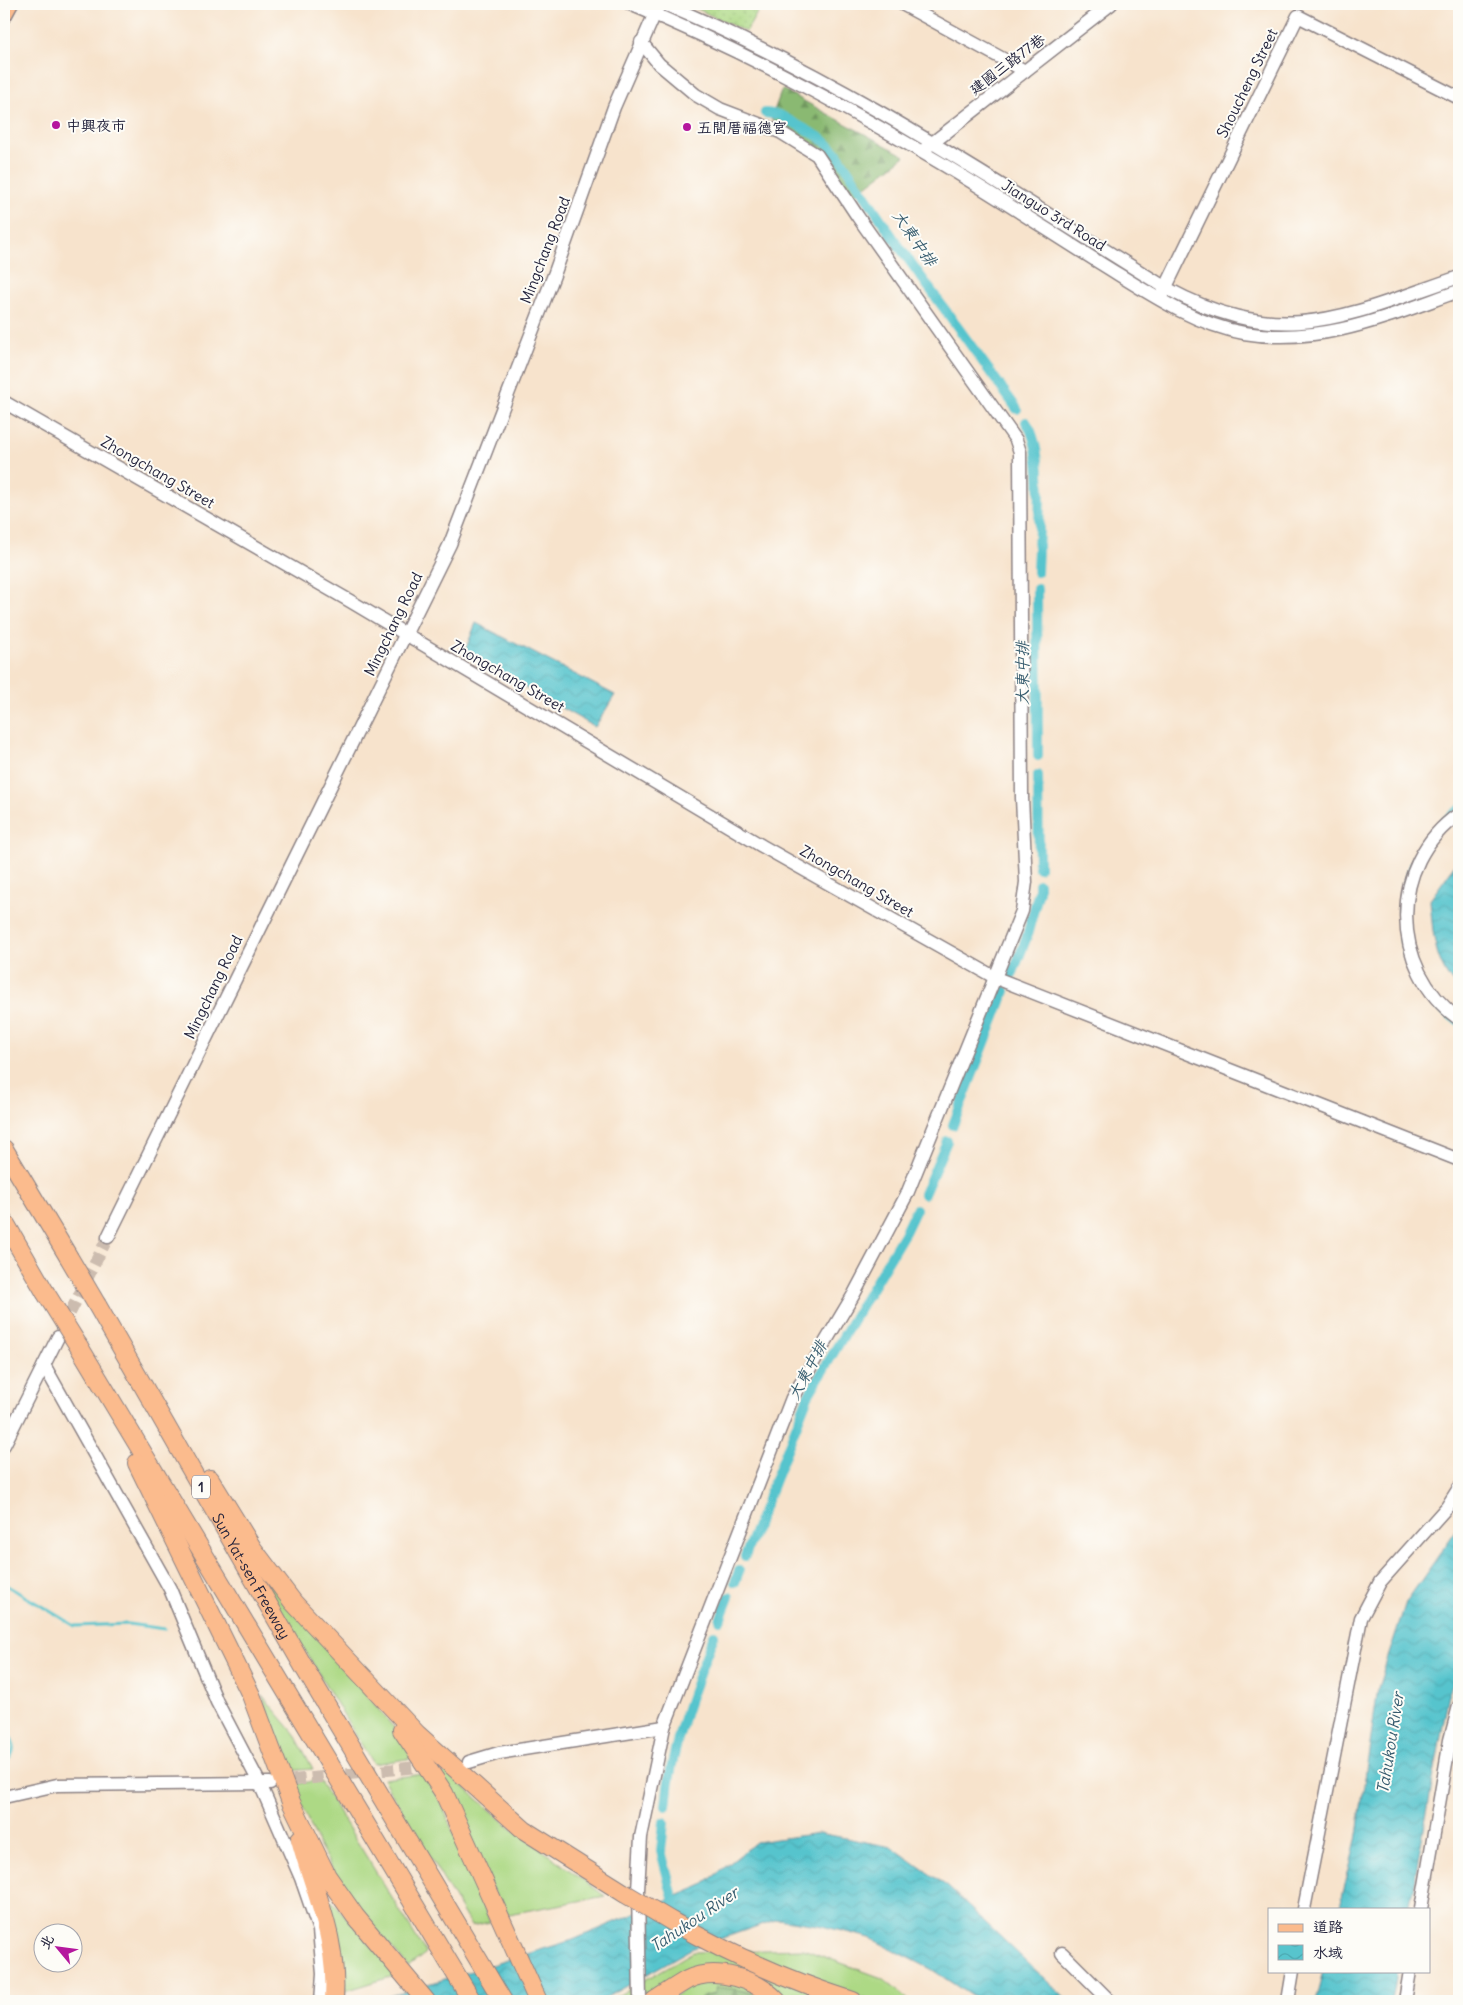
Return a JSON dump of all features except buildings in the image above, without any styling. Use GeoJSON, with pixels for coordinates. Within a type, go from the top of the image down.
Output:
{"type":"FeatureCollection","features":[{"type":"Feature","properties":{"kind":"highway","name":"Sun Yat-sen Freeway"},"geometry":{"type":"LineString","coordinates":[[4,1149],[101,1311],[304,1669],[503,2001]]}},
{"type":"Feature","properties":{"kind":"highway","name":"Sun Yat-sen Freeway"},"geometry":{"type":"LineString","coordinates":[[4,1221],[472,2001]]}},
{"type":"Feature","properties":{"kind":"highway"},"geometry":{"type":"LineString","coordinates":[[101,1311],[131,1350],[253,1549],[293,1602],[340,1654],[464,1779],[524,1830],[706,1941],[773,1973],[853,2001]]}},
{"type":"Feature","properties":{"kind":"highway"},"geometry":{"type":"LineString","coordinates":[[82,1352],[251,1695],[291,1802],[327,1876],[355,1916],[426,2001]]}},
{"type":"Feature","properties":{"kind":"highway"},"geometry":{"type":"LineString","coordinates":[[340,1654],[358,1679],[408,1737],[444,1793],[538,2001]]}},
{"type":"Feature","properties":{"kind":"highway"},"geometry":{"type":"LineString","coordinates":[[291,1802],[306,1862],[330,1936],[335,1978],[334,2001]]}},
{"type":"Feature","properties":{"kind":"highway"},"geometry":{"type":"LineString","coordinates":[[644,2000],[688,1979],[709,1975],[730,1976],[755,1985],[777,2001]]}},
{"type":"Feature","properties":{"kind":"main road"},"geometry":{"type":"LineString","coordinates":[[4,15],[10,4]]}},
{"type":"Feature","properties":{"kind":"street","name":"Jianguo 3rd Road"},"geometry":{"type":"LineString","coordinates":[[630,4],[657,9],[927,147],[1159,300],[1226,328],[1244,333],[1291,337],[1320,335],[1366,324],[1459,291]]}},
{"type":"Feature","properties":{"kind":"street","name":"Jianguo 3rd Road"},"geometry":{"type":"LineString","coordinates":[[664,4],[805,71],[927,147],[1166,288],[1189,300],[1236,317],[1268,323],[1297,324],[1342,318],[1459,277]]}},
{"type":"Feature","properties":{"kind":"street"},"geometry":{"type":"LineString","coordinates":[[902,4],[1025,71]]}},
{"type":"Feature","properties":{"kind":"street","name":"建國三路77巷"},"geometry":{"type":"LineString","coordinates":[[927,147],[1111,4]]}},
{"type":"Feature","properties":{"kind":"street","name":"Mingchang Road"},"geometry":{"type":"LineString","coordinates":[[108,1237],[405,636],[460,518],[554,275],[614,107],[657,9]]}},
{"type":"Feature","properties":{"kind":"street","name":"Shoucheng Street"},"geometry":{"type":"LineString","coordinates":[[1159,300],[1298,16],[1459,98]]}},
{"type":"Feature","properties":{"kind":"street"},"geometry":{"type":"LineString","coordinates":[[641,42],[659,64],[696,95],[720,110],[780,132],[816,155],[1016,440],[1020,452],[1022,790],[1026,882],[1022,911],[907,1194],[854,1294],[792,1398],[664,1727],[641,1837],[638,1890],[644,2000]]}},
{"type":"Feature","properties":{"kind":"street","name":"Zhongchang Street"},"geometry":{"type":"LineString","coordinates":[[4,402],[350,601],[405,636],[605,750],[762,846],[996,978],[1459,1160]]}},
{"type":"Feature","properties":{"kind":"street"},"geometry":{"type":"LineString","coordinates":[[1459,814],[1446,823],[1422,853],[1408,891],[1405,914],[1406,936],[1418,969],[1430,990],[1448,1011],[1459,1019]]}},
{"type":"Feature","properties":{"kind":"street"},"geometry":{"type":"LineString","coordinates":[[4,1446],[58,1337]]}},
{"type":"Feature","properties":{"kind":"street"},"geometry":{"type":"LineString","coordinates":[[44,1365],[170,1589],[217,1702],[265,1784],[319,1930],[323,1974],[321,2001]]}},
{"type":"Feature","properties":{"kind":"street"},"geometry":{"type":"LineString","coordinates":[[1304,1908],[1361,1618],[1380,1582],[1447,1507],[1459,1488]]}},
{"type":"Feature","properties":{"kind":"street"},"geometry":{"type":"LineString","coordinates":[[1421,1908],[1450,1740],[1459,1706]]}},
{"type":"Feature","properties":{"kind":"street"},"geometry":{"type":"LineString","coordinates":[[469,1762],[499,1753],[664,1727]]}},
{"type":"Feature","properties":{"kind":"street"},"geometry":{"type":"LineString","coordinates":[[4,1797],[57,1786],[265,1784]]}},
{"type":"Feature","properties":{"kind":"street"},"geometry":{"type":"LineString","coordinates":[[1062,1952],[1110,2001]]}},
{"type":"Feature","properties":{"kind":"street"},"geometry":{"type":"LineString","coordinates":[[1288,2001],[1293,1972]]}},
{"type":"Feature","properties":{"kind":"street"},"geometry":{"type":"LineString","coordinates":[[1405,2001],[1410,1972]]}},
{"type":"Feature","properties":{"kind":"green space"},"geometry":{"type":"Polygon","coordinates":[[[687,4],[762,4],[746,32],[687,4]]]}},
{"type":"Feature","properties":{"kind":"green space"},"geometry":{"type":"Polygon","coordinates":[[[782,89],[905,156],[853,196],[818,148],[771,119],[782,89]]]}},
{"type":"Feature","properties":{"kind":"green space"},"geometry":{"type":"Polygon","coordinates":[[[242,1545],[399,1734],[414,1758],[373,1764],[242,1545]]]}},
{"type":"Feature","properties":{"kind":"green space"},"geometry":{"type":"Polygon","coordinates":[[[262,1695],[294,1733],[313,1769],[287,1771],[262,1695]]]}},
{"type":"Feature","properties":{"kind":"green space"},"geometry":{"type":"Polygon","coordinates":[[[445,1771],[508,1825],[605,1896],[504,1915],[439,1773],[445,1771]]]}},
{"type":"Feature","properties":{"kind":"green space"},"geometry":{"type":"Polygon","coordinates":[[[423,1774],[440,1800],[490,1922],[471,1926],[383,1779],[423,1774]]]}},
{"type":"Feature","properties":{"kind":"green space"},"geometry":{"type":"Polygon","coordinates":[[[319,1780],[426,1953],[408,1967],[347,1895],[320,1847],[292,1785],[319,1780]]]}},
{"type":"Feature","properties":{"kind":"green space"},"geometry":{"type":"Polygon","coordinates":[[[332,1901],[397,1975],[342,1992],[326,1904],[332,1901]]]}},
{"type":"Feature","properties":{"kind":"green space"},"geometry":{"type":"Polygon","coordinates":[[[803,1949],[882,1978],[910,2001],[871,2001],[775,1969],[838,2001],[667,2001],[712,1970],[644,2001],[609,2001],[693,1952],[803,1949]]]}},
{"type":"Feature","properties":{"kind":"green space"},"geometry":{"type":"Polygon","coordinates":[[[716,1987],[747,1992],[762,2001],[700,2001],[702,1997],[714,1994],[716,1987]]]}},
{"type":"Feature","properties":{"kind":"water"},"geometry":{"type":"Polygon","coordinates":[[[476,623],[615,695],[595,727],[464,653],[476,623]]]}},
{"type":"Feature","properties":{"kind":"water"},"geometry":{"type":"Polygon","coordinates":[[[1459,859],[1459,989],[1444,970],[1436,948],[1430,900],[1459,859]]]}},
{"type":"Feature","properties":{"kind":"water","name":"Tahukou River"},"geometry":{"type":"Polygon","coordinates":[[[1459,1526],[1459,1673],[1450,1688],[1409,1908],[1339,1908],[1356,1841],[1378,1688],[1406,1602],[1459,1526]]]}},
{"type":"Feature","properties":{"kind":"water","name":"Tahukou River"},"geometry":{"type":"Polygon","coordinates":[[[819,1833],[892,1847],[948,1887],[1068,2001],[979,2001],[931,1969],[870,1938],[818,1925],[778,1919],[691,1949],[600,2001],[373,2001],[573,1940],[703,1885],[756,1842],[819,1833]]]}},
{"type":"Feature","properties":{"kind":"water"},"geometry":{"type":"Polygon","coordinates":[[[1324,1972],[1397,1972],[1392,2001],[1316,2001],[1324,1972]]]}},
{"type":"Feature","properties":{"kind":"waterway","name":"大東中排"},"geometry":{"type":"LineString","coordinates":[[765,113],[780,115],[821,138],[836,152],[898,245],[1017,409]]}},
{"type":"Feature","properties":{"kind":"waterway","name":"大東中排"},"geometry":{"type":"LineString","coordinates":[[1026,422],[1033,435],[1039,472],[1037,572]]}},
{"type":"Feature","properties":{"kind":"waterway","name":"大東中排"},"geometry":{"type":"LineString","coordinates":[[1037,589],[1038,756]]}},
{"type":"Feature","properties":{"kind":"waterway","name":"大東中排"},"geometry":{"type":"LineString","coordinates":[[1038,775],[1039,868]]}},
{"type":"Feature","properties":{"kind":"waterway"},"geometry":{"type":"LineString","coordinates":[[1459,806],[1434,829],[1415,856],[1404,885],[1399,917],[1402,948],[1413,977],[1432,1003],[1459,1025]]}},
{"type":"Feature","properties":{"kind":"waterway","name":"大東中排"},"geometry":{"type":"LineString","coordinates":[[1012,975],[1026,939],[1039,891],[1039,884]]}},
{"type":"Feature","properties":{"kind":"waterway","name":"大東中排"},"geometry":{"type":"LineString","coordinates":[[953,1125],[1005,991]]}},
{"type":"Feature","properties":{"kind":"waterway","name":"大東中排"},"geometry":{"type":"LineString","coordinates":[[924,1194],[947,1141]]}},
{"type":"Feature","properties":{"kind":"waterway","name":"大東中排"},"geometry":{"type":"LineString","coordinates":[[745,1556],[808,1396],[905,1232],[916,1209]]}},
{"type":"Feature","properties":{"kind":"waterway","name":"大東中排"},"geometry":{"type":"LineString","coordinates":[[735,1582],[739,1571]]}},
{"type":"Feature","properties":{"kind":"waterway"},"geometry":{"type":"LineString","coordinates":[[4,1584],[75,1626],[128,1624],[165,1629]]}},
{"type":"Feature","properties":{"kind":"waterway","name":"大東中排"},"geometry":{"type":"LineString","coordinates":[[720,1620],[729,1597]]}},
{"type":"Feature","properties":{"kind":"waterway","name":"大東中排"},"geometry":{"type":"LineString","coordinates":[[666,1806],[678,1740],[690,1698],[714,1635]]}},
{"type":"Feature","properties":{"kind":"waterway"},"geometry":{"type":"LineString","coordinates":[[4,1729],[13,1742],[11,1756],[4,1764]]}},
{"type":"Feature","properties":{"kind":"waterway","name":"大東中排"},"geometry":{"type":"LineString","coordinates":[[664,1822],[661,1851],[676,1909]]}},
{"type":"Feature","properties":{"kind":"tunnel"},"geometry":{"type":"LineString","coordinates":[[62,1329],[108,1237]]}},
{"type":"Feature","properties":{"kind":"tunnel"},"geometry":{"type":"LineString","coordinates":[[275,1782],[454,1763]]}},
{"type":"Feature","properties":{"kind":"place","name":"中興夜市"},"geometry":{"type":"Point","coordinates":[56,125]}},
{"type":"Feature","properties":{"kind":"place","name":"五間厝福德宮"},"geometry":{"type":"Point","coordinates":[687,127]}}]}
